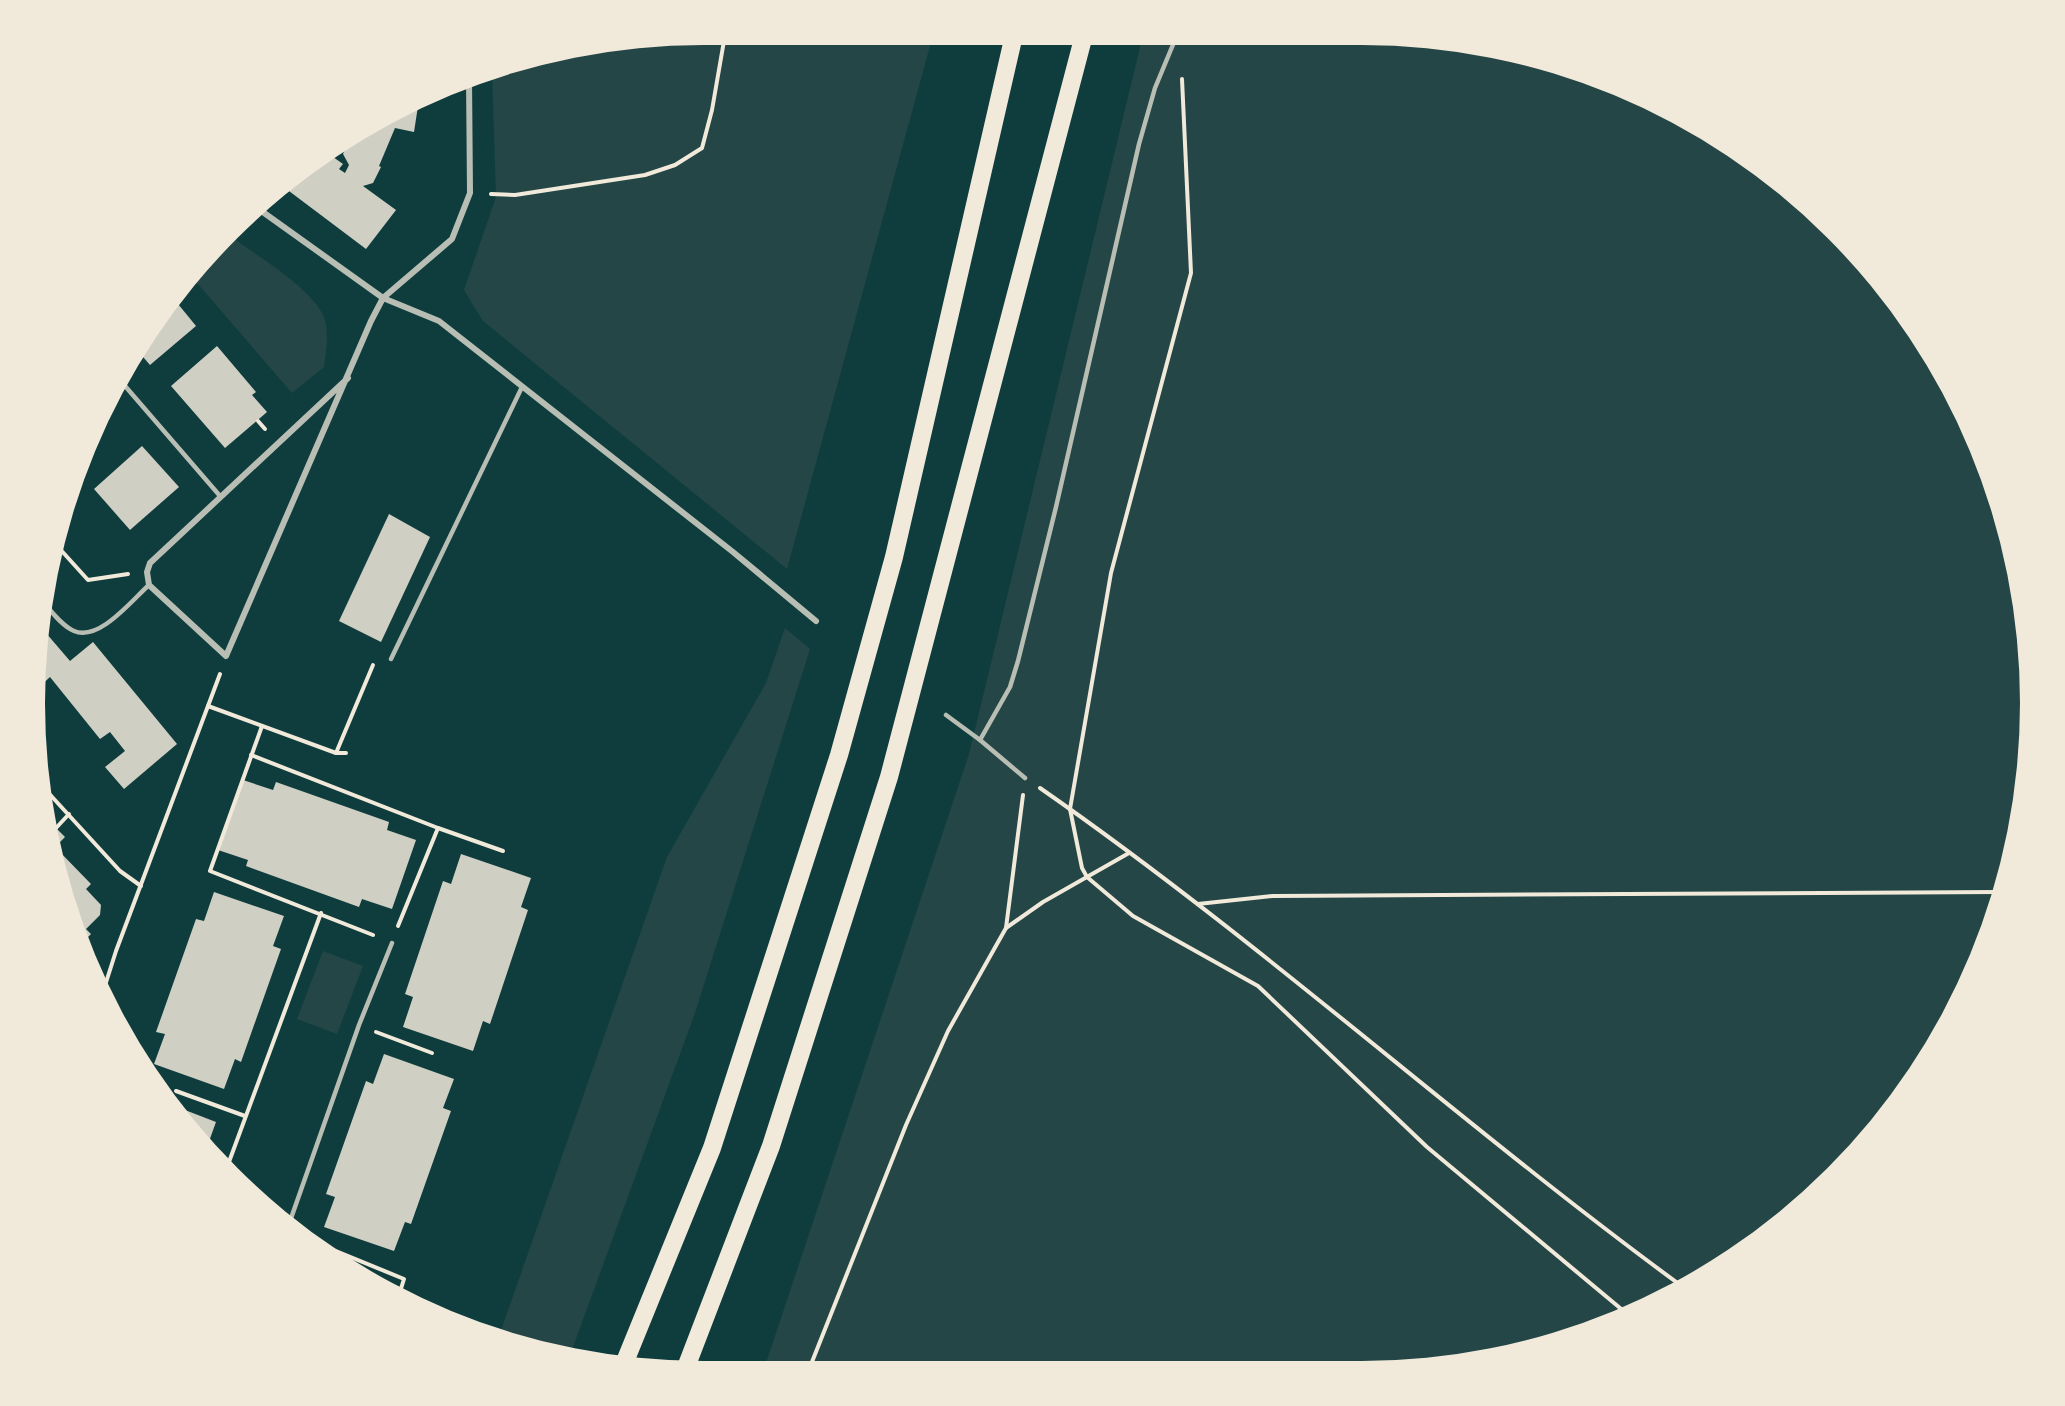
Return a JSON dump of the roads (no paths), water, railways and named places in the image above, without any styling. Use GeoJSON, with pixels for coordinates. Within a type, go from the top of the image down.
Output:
{"type":"FeatureCollection","features":[{"type":"Feature","properties":{"kind":"highway"},"geometry":{"type":"LineString","coordinates":[[627,1356],[712,1148],[839,755],[894,557],[1011,45]]}},
{"type":"Feature","properties":{"kind":"highway"},"geometry":{"type":"LineString","coordinates":[[688,1361],[771,1146],[889,777],[1081,45]]}},
{"type":"Feature","properties":{"kind":"street"},"geometry":{"type":"LineString","coordinates":[[348,378],[150,563],[147,572],[149,585],[226,656],[348,378],[371,321],[383,298],[452,238],[470,193],[469,88]]}},
{"type":"Feature","properties":{"kind":"street"},"geometry":{"type":"LineString","coordinates":[[264,213],[383,298],[439,321],[733,552],[816,621]]}},
{"type":"Feature","properties":{"kind":"lane"},"geometry":{"type":"LineString","coordinates":[[980,740],[1010,687],[1018,662],[1059,496],[1139,144],[1155,88],[1173,45]]}},
{"type":"Feature","properties":{"kind":"lane"},"geometry":{"type":"LineString","coordinates":[[126,387],[220,496]]}},
{"type":"Feature","properties":{"kind":"lane"},"geometry":{"type":"LineString","coordinates":[[391,659],[522,387]]}},
{"type":"Feature","properties":{"kind":"lane"},"geometry":{"type":"LineString","coordinates":[[52,612],[73,631],[86,634],[104,626],[149,585]]}},
{"type":"Feature","properties":{"kind":"lane"},"geometry":{"type":"LineString","coordinates":[[946,715],[1025,778]]}},
{"type":"Feature","properties":{"kind":"lane"},"geometry":{"type":"LineString","coordinates":[[292,1217],[359,1025],[392,943]]}}]}
